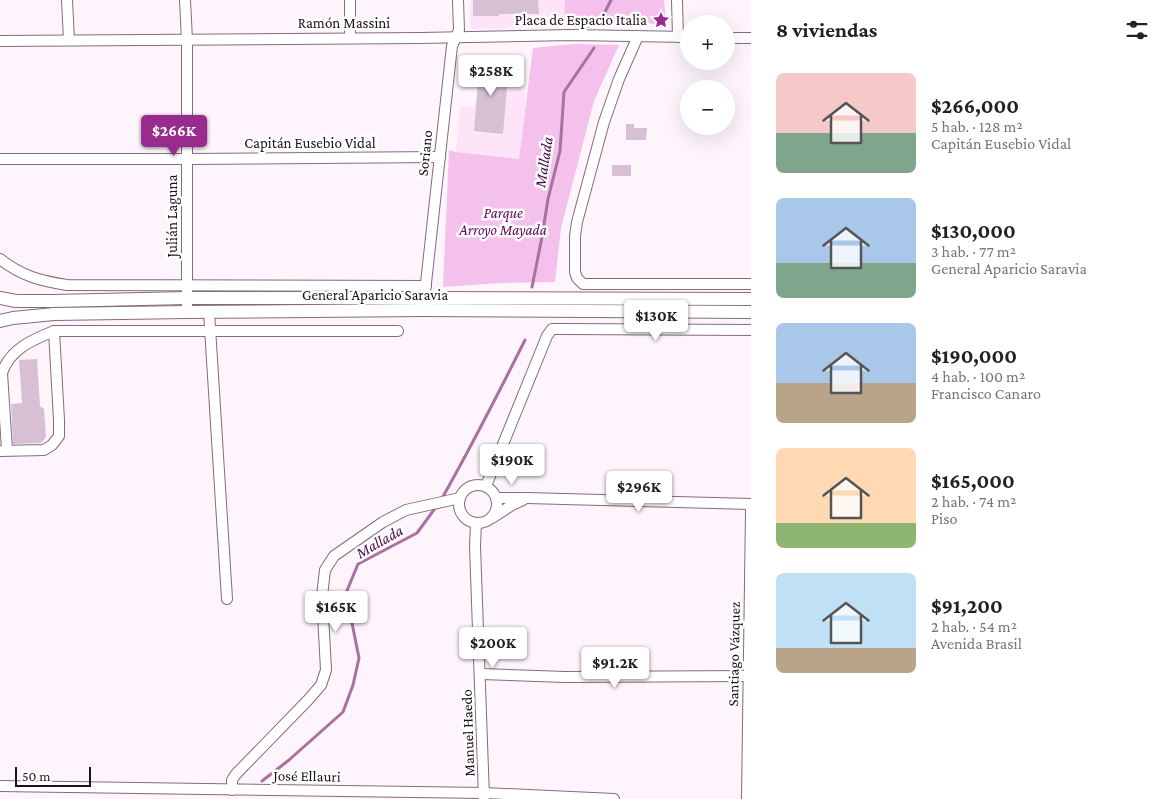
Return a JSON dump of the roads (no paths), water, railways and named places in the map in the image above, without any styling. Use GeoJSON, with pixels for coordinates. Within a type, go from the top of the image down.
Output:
{"type":"FeatureCollection","features":[{"type":"Feature","properties":{"kind":"main road","name":"General Aparicio Saravia"},"geometry":{"type":"LineString","coordinates":[[0,298],[16,301],[187,298],[751,299]]}},
{"type":"Feature","properties":{"kind":"main road","name":"General Aparicio Saravia"},"geometry":{"type":"LineString","coordinates":[[0,321],[54,314],[209,312],[424,298],[751,312]]}},
{"type":"Feature","properties":{"kind":"street"},"geometry":{"type":"LineString","coordinates":[[67,0],[70,40]]}},
{"type":"Feature","properties":{"kind":"street","name":"Julián Laguna"},"geometry":{"type":"LineString","coordinates":[[185,0],[187,40],[188,312]]}},
{"type":"Feature","properties":{"kind":"street"},"geometry":{"type":"LineString","coordinates":[[350,0],[350,38]]}},
{"type":"Feature","properties":{"kind":"street","name":"Soriano"},"geometry":{"type":"LineString","coordinates":[[424,298],[452,46],[459,30],[458,0]]}},
{"type":"Feature","properties":{"kind":"street"},"geometry":{"type":"LineString","coordinates":[[677,0],[678,37]]}},
{"type":"Feature","properties":{"kind":"street","name":"Ramón Massini"},"geometry":{"type":"LineString","coordinates":[[0,41],[456,38],[571,35],[678,37]]}},
{"type":"Feature","properties":{"kind":"street"},"geometry":{"type":"LineString","coordinates":[[638,36],[619,79],[604,122],[578,222],[575,236],[575,272],[577,278],[584,284],[751,284]]}},
{"type":"Feature","properties":{"kind":"street"},"geometry":{"type":"LineString","coordinates":[[735,38],[751,38]]}},
{"type":"Feature","properties":{"kind":"street","name":"Capitán Eusebio Vidal"},"geometry":{"type":"LineString","coordinates":[[0,158],[440,157]]}},
{"type":"Feature","properties":{"kind":"street","name":"General Aparicio Saravia"},"geometry":{"type":"LineString","coordinates":[[0,259],[12,268],[31,277],[67,285],[187,285],[424,298]]}},
{"type":"Feature","properties":{"kind":"street"},"geometry":{"type":"LineString","coordinates":[[209,312],[227,599]]}},
{"type":"Feature","properties":{"kind":"street"},"geometry":{"type":"LineString","coordinates":[[486,486],[547,336],[552,330],[751,330]]}},
{"type":"Feature","properties":{"kind":"street"},"geometry":{"type":"LineString","coordinates":[[54,331],[59,436],[52,445],[44,450],[3,450],[1,373],[16,351],[32,340],[54,331],[398,331]]}},
{"type":"Feature","properties":{"kind":"street"},"geometry":{"type":"LineString","coordinates":[[232,790],[232,780],[236,774],[321,685],[326,670],[322,596],[325,570],[334,556],[383,522],[406,510],[456,503],[470,486],[481,485],[491,489],[496,498],[496,509],[480,533],[475,546]]}},
{"type":"Feature","properties":{"kind":"street"},"geometry":{"type":"LineString","coordinates":[[496,498],[751,504]]}},
{"type":"Feature","properties":{"kind":"street"},"geometry":{"type":"LineString","coordinates":[[456,503],[466,518],[476,523],[481,523],[527,498]]}},
{"type":"Feature","properties":{"kind":"street","name":"Santiago Vázquez"},"geometry":{"type":"LineString","coordinates":[[747,799],[749,783],[751,510]]}},
{"type":"Feature","properties":{"kind":"street","name":"Manuel Haedo"},"geometry":{"type":"LineString","coordinates":[[476,523],[475,546],[484,796]]}},
{"type":"Feature","properties":{"kind":"street"},"geometry":{"type":"LineString","coordinates":[[481,674],[565,677],[750,676]]}},
{"type":"Feature","properties":{"kind":"street","name":"José Ellauri"},"geometry":{"type":"LineString","coordinates":[[0,786],[232,790],[279,795],[614,799]]}},
{"type":"Feature","properties":{"kind":"waterway","name":"Mallada"},"geometry":{"type":"LineString","coordinates":[[603,16],[611,0]]}},
{"type":"Feature","properties":{"kind":"waterway","name":"Mallada"},"geometry":{"type":"LineString","coordinates":[[532,287],[548,199],[560,151],[564,92],[594,48]]}},
{"type":"Feature","properties":{"kind":"waterway","name":"Mallada"},"geometry":{"type":"LineString","coordinates":[[441,500],[525,340]]}},
{"type":"Feature","properties":{"kind":"waterway","name":"Mallada"},"geometry":{"type":"LineString","coordinates":[[262,781],[289,760],[343,712],[353,685],[359,658],[346,593],[358,564],[417,533],[436,507]]}},
{"type":"Feature","properties":{"kind":"place","name":"Placa de Espacio Italia"},"geometry":{"type":"Point","coordinates":[661,20]}},
{"type":"Feature","properties":{"kind":"park label","name":"Parque Arroyo Mayada"},"geometry":{"type":"Point","coordinates":[503,222]}}]}
